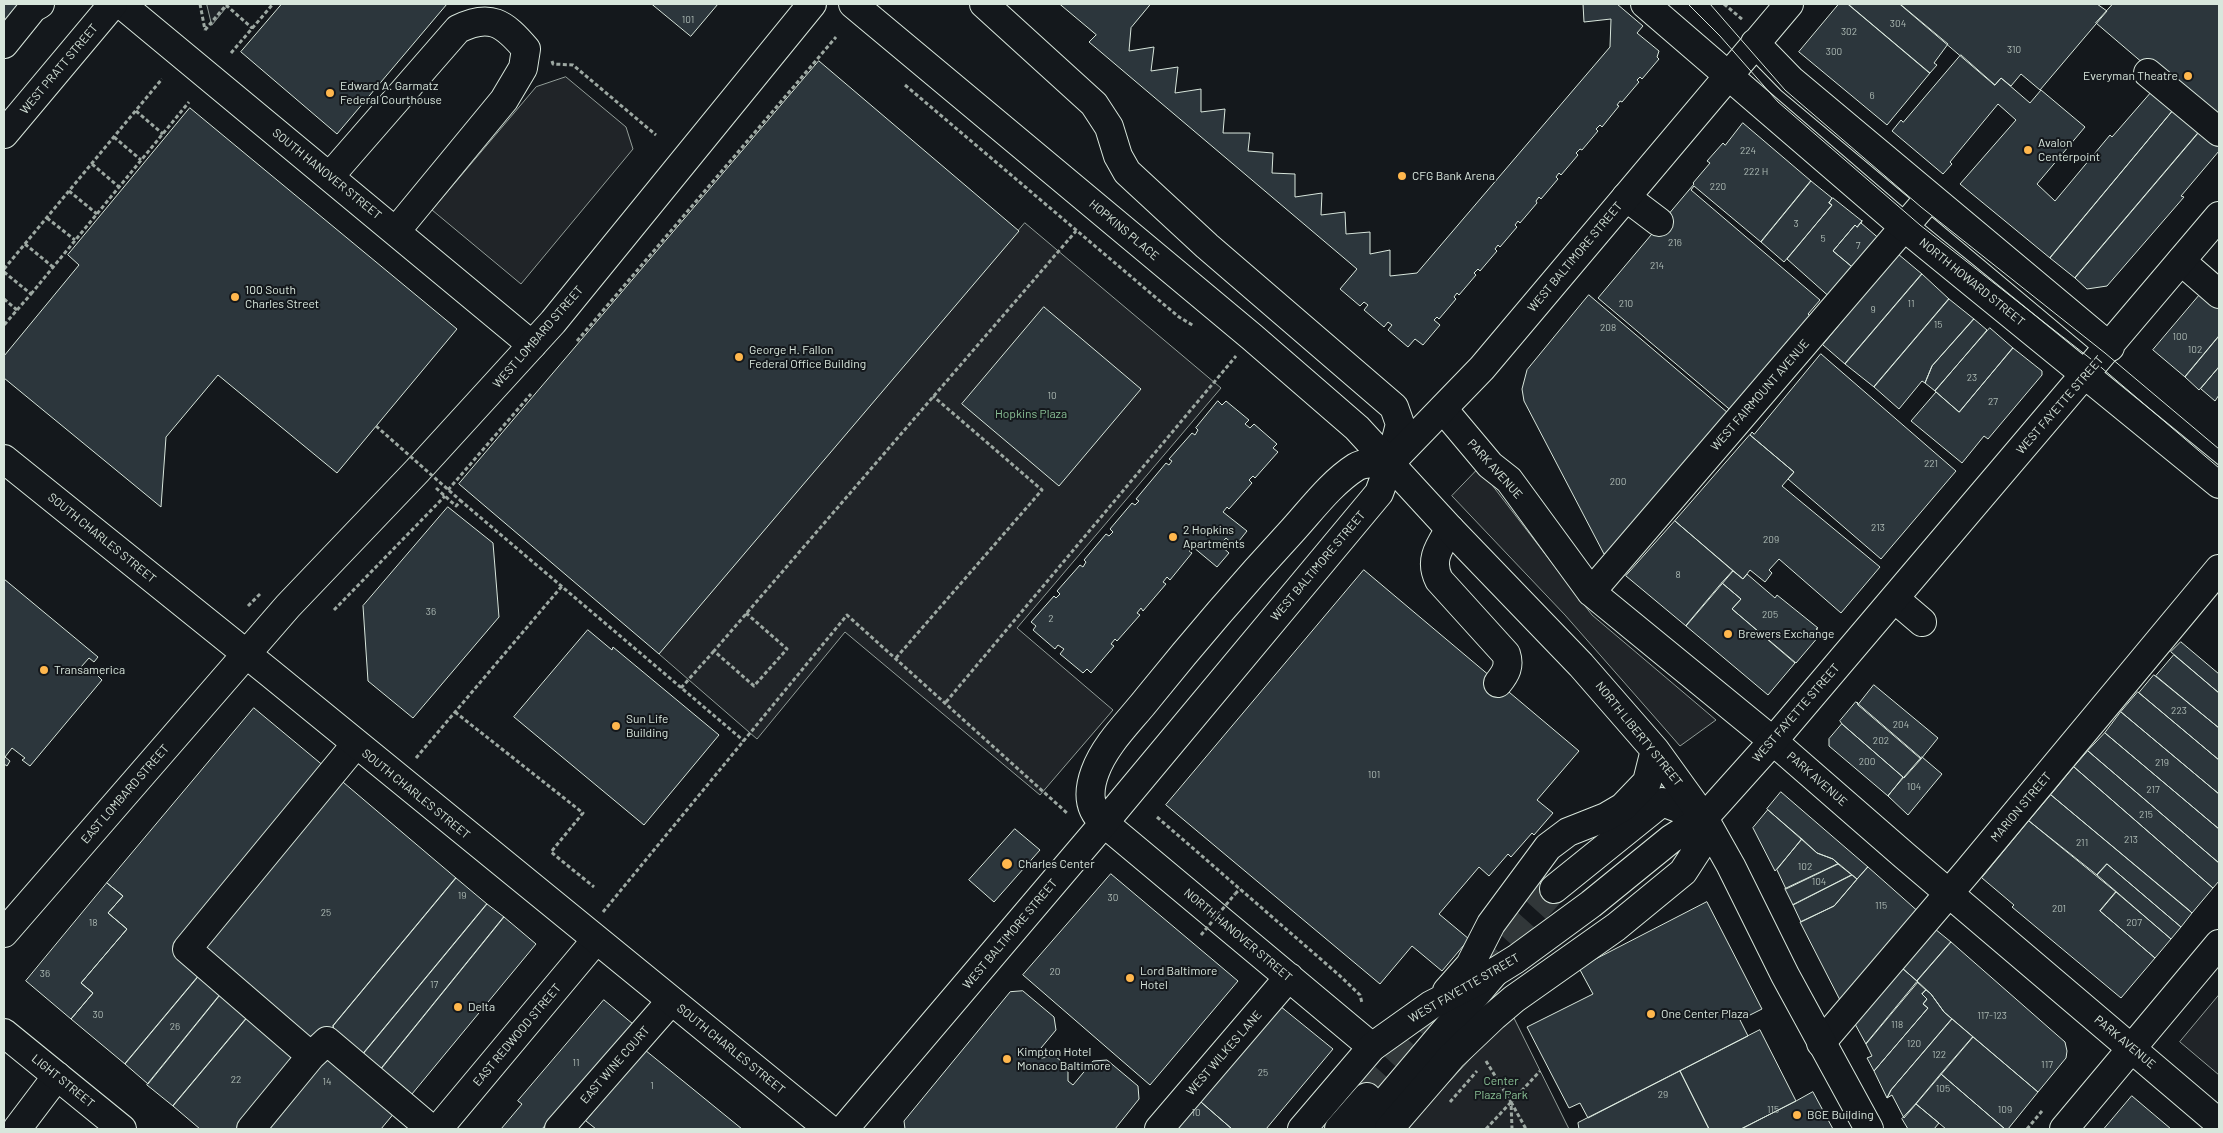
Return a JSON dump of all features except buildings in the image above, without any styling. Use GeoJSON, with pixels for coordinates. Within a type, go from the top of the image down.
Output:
{"type":"FeatureCollection","features":[{"type":"Feature","properties":{"kind":"main road"},"geometry":{"type":"LineString","coordinates":[[4,44],[33,8],[40,4]]}},
{"type":"Feature","properties":{"kind":"main road","name":"WEST PRATT STREET"},"geometry":{"type":"LineString","coordinates":[[4,134],[113,4]]}},
{"type":"Feature","properties":{"kind":"main road","name":"SOUTH HANOVER STREET"},"geometry":{"type":"LineString","coordinates":[[121,4],[532,345]]}},
{"type":"Feature","properties":{"kind":"main road","name":"WEST LOMBARD STREET"},"geometry":{"type":"LineString","coordinates":[[247,655],[288,606],[417,471],[532,345],[812,4]]}},
{"type":"Feature","properties":{"kind":"main road","name":"HOPKINS PLACE"},"geometry":{"type":"LineString","coordinates":[[853,4],[1252,337],[1357,428],[1390,462]]}},
{"type":"Feature","properties":{"kind":"main road"},"geometry":{"type":"LineString","coordinates":[[984,4],[1094,104],[1109,127],[1118,156],[1127,172],[1207,246],[1394,407],[1400,424],[1390,462]]}},
{"type":"Feature","properties":{"kind":"main road","name":"NORTH HOWARD STREET"},"geometry":{"type":"LineString","coordinates":[[1646,4],[1904,227],[2219,484]]}},
{"type":"Feature","properties":{"kind":"main road","name":"WEST BALTIMORE STREET"},"geometry":{"type":"LineString","coordinates":[[844,1129],[1104,823],[1379,493],[1390,462],[1482,368],[1728,75],[1750,32],[1789,4]]}},
{"type":"Feature","properties":{"kind":"main road"},"geometry":{"type":"LineString","coordinates":[[330,176],[458,30],[475,21],[484,21],[493,22],[512,33],[526,49],[523,68],[504,100],[396,231]]}},
{"type":"Feature","properties":{"kind":"main road"},"geometry":{"type":"LineString","coordinates":[[1750,32],[1790,80],[1929,198],[2110,346]]}},
{"type":"Feature","properties":{"kind":"main road"},"geometry":{"type":"LineString","coordinates":[[2148,73],[2219,132]]}},
{"type":"Feature","properties":{"kind":"main road"},"geometry":{"type":"LineString","coordinates":[[1626,197],[1659,222]]}},
{"type":"Feature","properties":{"kind":"main road","name":"WEST FAIRMOUNT AVENUE"},"geometry":{"type":"LineString","coordinates":[[1591,592],[1929,198]]}},
{"type":"Feature","properties":{"kind":"main road","name":"WEST FAYETTE STREET"},"geometry":{"type":"LineString","coordinates":[[1302,1129],[1372,1047],[1431,1005],[1505,966],[1591,904],[1671,839],[1704,818],[1895,599],[2219,216]]}},
{"type":"Feature","properties":{"kind":"main road"},"geometry":{"type":"LineString","coordinates":[[2181,261],[2219,294]]}},
{"type":"Feature","properties":{"kind":"main road","name":"PARK AVENUE"},"geometry":{"type":"LineString","coordinates":[[1443,409],[1490,465],[1508,480],[1591,592],[1773,741],[2219,1123]]}},
{"type":"Feature","properties":{"kind":"main road","name":"SOUTH CHARLES STREET"},"geometry":{"type":"LineString","coordinates":[[4,459],[829,1129]]}},
{"type":"Feature","properties":{"kind":"main road","name":"NORTH LIBERTY STREET"},"geometry":{"type":"LineString","coordinates":[[1390,462],[1450,530],[1581,665],[1655,750],[1704,818],[1821,1043],[1869,1129]]}},
{"type":"Feature","properties":{"kind":"main road","name":"NORTH HANOVER STREET"},"geometry":{"type":"LineString","coordinates":[[1372,1047],[1096,816],[1091,803],[1090,788],[1096,770],[1107,749],[1222,610],[1340,479],[1358,465],[1390,462]]}},
{"type":"Feature","properties":{"kind":"main road"},"geometry":{"type":"LineString","coordinates":[[1450,530],[1437,549],[1434,561],[1435,572],[1439,580],[1506,654],[1509,661],[1508,669],[1498,683]]}},
{"type":"Feature","properties":{"kind":"main road","name":"MARION STREET"},"geometry":{"type":"LineString","coordinates":[[1821,1043],[1949,893],[2219,569]]}},
{"type":"Feature","properties":{"kind":"main road"},"geometry":{"type":"LineString","coordinates":[[1895,599],[1922,622]]}},
{"type":"Feature","properties":{"kind":"main road","name":"EAST LOMBARD STREET"},"geometry":{"type":"LineString","coordinates":[[4,934],[247,655]]}},
{"type":"Feature","properties":{"kind":"main road"},"geometry":{"type":"LineString","coordinates":[[311,1056],[187,949],[356,744]]}},
{"type":"Feature","properties":{"kind":"main road"},"geometry":{"type":"LineString","coordinates":[[1431,1005],[1458,982],[1470,965],[1491,924],[1548,847],[1568,832],[1623,808],[1648,782],[1655,750]]}},
{"type":"Feature","properties":{"kind":"main road"},"geometry":{"type":"LineString","coordinates":[[1389,1129],[1452,1056],[1494,1016],[1514,999],[1616,927],[1683,872],[1698,849],[1704,818],[1662,802],[1554,889]]}},
{"type":"Feature","properties":{"kind":"main road","name":"EAST REDWOOD STREET"},"geometry":{"type":"LineString","coordinates":[[438,1129],[592,936]]}},
{"type":"Feature","properties":{"kind":"main road"},"geometry":{"type":"LineString","coordinates":[[2064,1129],[2219,944]]}},
{"type":"Feature","properties":{"kind":"main road"},"geometry":{"type":"LineString","coordinates":[[1362,1129],[1505,966],[1509,970],[1507,990],[1494,1016]]}},
{"type":"Feature","properties":{"kind":"main road","name":"WEST WILKES LANE"},"geometry":{"type":"LineString","coordinates":[[1159,1129],[1289,977]]}},
{"type":"Feature","properties":{"kind":"main road","name":"EAST WINE COURT"},"geometry":{"type":"LineString","coordinates":[[559,1129],[671,1001]]}},
{"type":"Feature","properties":{"kind":"main road","name":"LIGHT STREET"},"geometry":{"type":"LineString","coordinates":[[4,1033],[122,1129]]}},
{"type":"Feature","properties":{"kind":"main road"},"geometry":{"type":"LineString","coordinates":[[251,1129],[311,1056],[327,1041],[431,1129]]}},
{"type":"Feature","properties":{"kind":"main road"},"geometry":{"type":"LineString","coordinates":[[16,1129],[57,1076]]}},
{"type":"Feature","properties":{"kind":"main road"},"geometry":{"type":"LineString","coordinates":[[1339,1129],[1367,1097]]}},
{"type":"Feature","properties":{"kind":"path"},"geometry":{"type":"LineString","coordinates":[[200,4],[205,30],[227,4],[252,28]]}},
{"type":"Feature","properties":{"kind":"path"},"geometry":{"type":"LineString","coordinates":[[231,53],[273,4]]}},
{"type":"Feature","properties":{"kind":"path"},"geometry":{"type":"LineString","coordinates":[[1724,4],[1750,32]]}},
{"type":"Feature","properties":{"kind":"path"},"geometry":{"type":"LineString","coordinates":[[577,341],[836,36]]}},
{"type":"Feature","properties":{"kind":"path"},"geometry":{"type":"LineString","coordinates":[[550,55],[553,64],[573,65],[656,135]]}},
{"type":"Feature","properties":{"kind":"path"},"geometry":{"type":"LineString","coordinates":[[31,294],[4,271],[162,79]]}},
{"type":"Feature","properties":{"kind":"path"},"geometry":{"type":"LineString","coordinates":[[4,325],[189,102]]}},
{"type":"Feature","properties":{"kind":"path"},"geometry":{"type":"LineString","coordinates":[[136,111],[163,134]]}},
{"type":"Feature","properties":{"kind":"path"},"geometry":{"type":"LineString","coordinates":[[114,137],[141,160]]}},
{"type":"Feature","properties":{"kind":"path"},"geometry":{"type":"LineString","coordinates":[[92,164],[119,187]]}},
{"type":"Feature","properties":{"kind":"path"},"geometry":{"type":"LineString","coordinates":[[69,191],[97,214]]}},
{"type":"Feature","properties":{"kind":"path"},"geometry":{"type":"LineString","coordinates":[[47,218],[75,240]]}},
{"type":"Feature","properties":{"kind":"path"},"geometry":{"type":"LineString","coordinates":[[681,688],[1076,231]]}},
{"type":"Feature","properties":{"kind":"path"},"geometry":{"type":"LineString","coordinates":[[25,244],[53,267]]}},
{"type":"Feature","properties":{"kind":"path"},"geometry":{"type":"LineString","coordinates":[[4,298],[17,310]]}},
{"type":"Feature","properties":{"kind":"path"},"geometry":{"type":"LineString","coordinates":[[946,702],[1252,337]]}},
{"type":"Feature","properties":{"kind":"path"},"geometry":{"type":"LineString","coordinates":[[448,490],[531,394]]}},
{"type":"Feature","properties":{"kind":"path"},"geometry":{"type":"LineString","coordinates":[[896,658],[1042,490],[933,396]]}},
{"type":"Feature","properties":{"kind":"path"},"geometry":{"type":"LineString","coordinates":[[376,426],[448,490],[744,741]]}},
{"type":"Feature","properties":{"kind":"path"},"geometry":{"type":"LineString","coordinates":[[334,610],[444,496],[456,506],[461,501]]}},
{"type":"Feature","properties":{"kind":"path"},"geometry":{"type":"LineString","coordinates":[[398,779],[562,586]]}},
{"type":"Feature","properties":{"kind":"path"},"geometry":{"type":"LineString","coordinates":[[714,650],[754,686],[787,649],[746,614]]}},
{"type":"Feature","properties":{"kind":"path"},"geometry":{"type":"LineString","coordinates":[[592,936],[744,741],[847,615],[946,702],[1068,815]]}},
{"type":"Feature","properties":{"kind":"path"},"geometry":{"type":"LineString","coordinates":[[454,712],[583,813],[551,852],[594,887]]}},
{"type":"Feature","properties":{"kind":"path"},"geometry":{"type":"LineString","coordinates":[[1157,817],[1339,975],[1360,995],[1363,1004]]}},
{"type":"Feature","properties":{"kind":"path"},"geometry":{"type":"LineString","coordinates":[[1201,935],[1240,889]]}},
{"type":"Feature","properties":{"kind":"path"},"geometry":{"type":"LineString","coordinates":[[1444,1109],[1492,1054]]}},
{"type":"Feature","properties":{"kind":"path"},"geometry":{"type":"LineString","coordinates":[[1486,1062],[1526,1129]]}},
{"type":"Feature","properties":{"kind":"path"},"geometry":{"type":"LineString","coordinates":[[1486,1129],[1540,1071]]}},
{"type":"Feature","properties":{"kind":"path"},"geometry":{"type":"LineString","coordinates":[[1511,1102],[1512,1129]]}},
{"type":"Feature","properties":{"kind":"green space"},"geometry":{"type":"Polygon","coordinates":[[[207,4],[229,4],[212,25],[207,4]]]}},
{"type":"Feature","properties":{"kind":"green space"},"geometry":{"type":"Polygon","coordinates":[[[566,77],[626,127],[633,149],[521,284],[432,210],[536,87],[566,77]]]}},
{"type":"Feature","properties":{"kind":"green space","name":"Hopkins Plaza"},"geometry":{"type":"Polygon","coordinates":[[[1025,223],[1221,388],[1017,628],[1113,710],[1040,795],[845,632],[757,739],[659,654],[1025,223]]]}},
{"type":"Feature","properties":{"kind":"green space"},"geometry":{"type":"Polygon","coordinates":[[[1479,468],[1592,615],[1716,720],[1680,746],[1565,615],[1452,496],[1479,468]]]}},
{"type":"Feature","properties":{"kind":"green space"},"geometry":{"type":"Polygon","coordinates":[[[2219,995],[2219,1075],[2180,1042],[2219,995]]]}},
{"type":"Feature","properties":{"kind":"green space","name":"Center Plaza Park"},"geometry":{"type":"Polygon","coordinates":[[[1512,1014],[1569,1129],[1406,1129],[1512,1014]]]}},
{"type":"Feature","properties":{"kind":"tunnel"},"geometry":{"type":"LineString","coordinates":[[1367,1097],[1554,889]]}},
{"type":"Feature","properties":{"kind":"tram line"},"geometry":{"type":"LineString","coordinates":[[1688,4],[1720,36],[1778,102],[1920,225],[2096,363],[2219,468]]}},
{"type":"Feature","properties":{"kind":"tram line"},"geometry":{"type":"LineString","coordinates":[[1710,4],[1785,90],[1921,207],[2105,353],[2219,449]]}},
{"type":"Feature","properties":{"kind":"place","name":"Everyman Theatre"},"geometry":{"type":"Point","coordinates":[2188,76]}},
{"type":"Feature","properties":{"kind":"place","name":"Edward A. Garmatz Federal Courthouse"},"geometry":{"type":"Point","coordinates":[330,93]}},
{"type":"Feature","properties":{"kind":"place","name":"Avalon Centerpoint"},"geometry":{"type":"Point","coordinates":[2028,150]}},
{"type":"Feature","properties":{"kind":"place","name":"CFG Bank Arena"},"geometry":{"type":"Point","coordinates":[1402,176]}},
{"type":"Feature","properties":{"kind":"place","name":"100 South Charles Street"},"geometry":{"type":"Point","coordinates":[235,297]}},
{"type":"Feature","properties":{"kind":"place","name":"George H. Fallon Federal Office Building"},"geometry":{"type":"Point","coordinates":[739,357]}},
{"type":"Feature","properties":{"kind":"place","name":"2 Hopkins Apartments"},"geometry":{"type":"Point","coordinates":[1173,537]}},
{"type":"Feature","properties":{"kind":"place","name":"Brewers Exchange"},"geometry":{"type":"Point","coordinates":[1728,634]}},
{"type":"Feature","properties":{"kind":"place","name":"Transamerica"},"geometry":{"type":"Point","coordinates":[44,670]}},
{"type":"Feature","properties":{"kind":"place","name":"Sun Life Building"},"geometry":{"type":"Point","coordinates":[616,726]}},
{"type":"Feature","properties":{"kind":"place","name":"Charles Center"},"geometry":{"type":"Point","coordinates":[1007,864]}},
{"type":"Feature","properties":{"kind":"place","name":"Lord Baltimore Hotel"},"geometry":{"type":"Point","coordinates":[1130,978]}},
{"type":"Feature","properties":{"kind":"place","name":"Delta"},"geometry":{"type":"Point","coordinates":[458,1007]}},
{"type":"Feature","properties":{"kind":"place","name":"One Center Plaza"},"geometry":{"type":"Point","coordinates":[1651,1014]}},
{"type":"Feature","properties":{"kind":"place","name":"Kimpton Hotel Monaco Baltimore"},"geometry":{"type":"Point","coordinates":[1007,1059]}},
{"type":"Feature","properties":{"kind":"place","name":"BGE Building"},"geometry":{"type":"Point","coordinates":[1797,1115]}}]}
